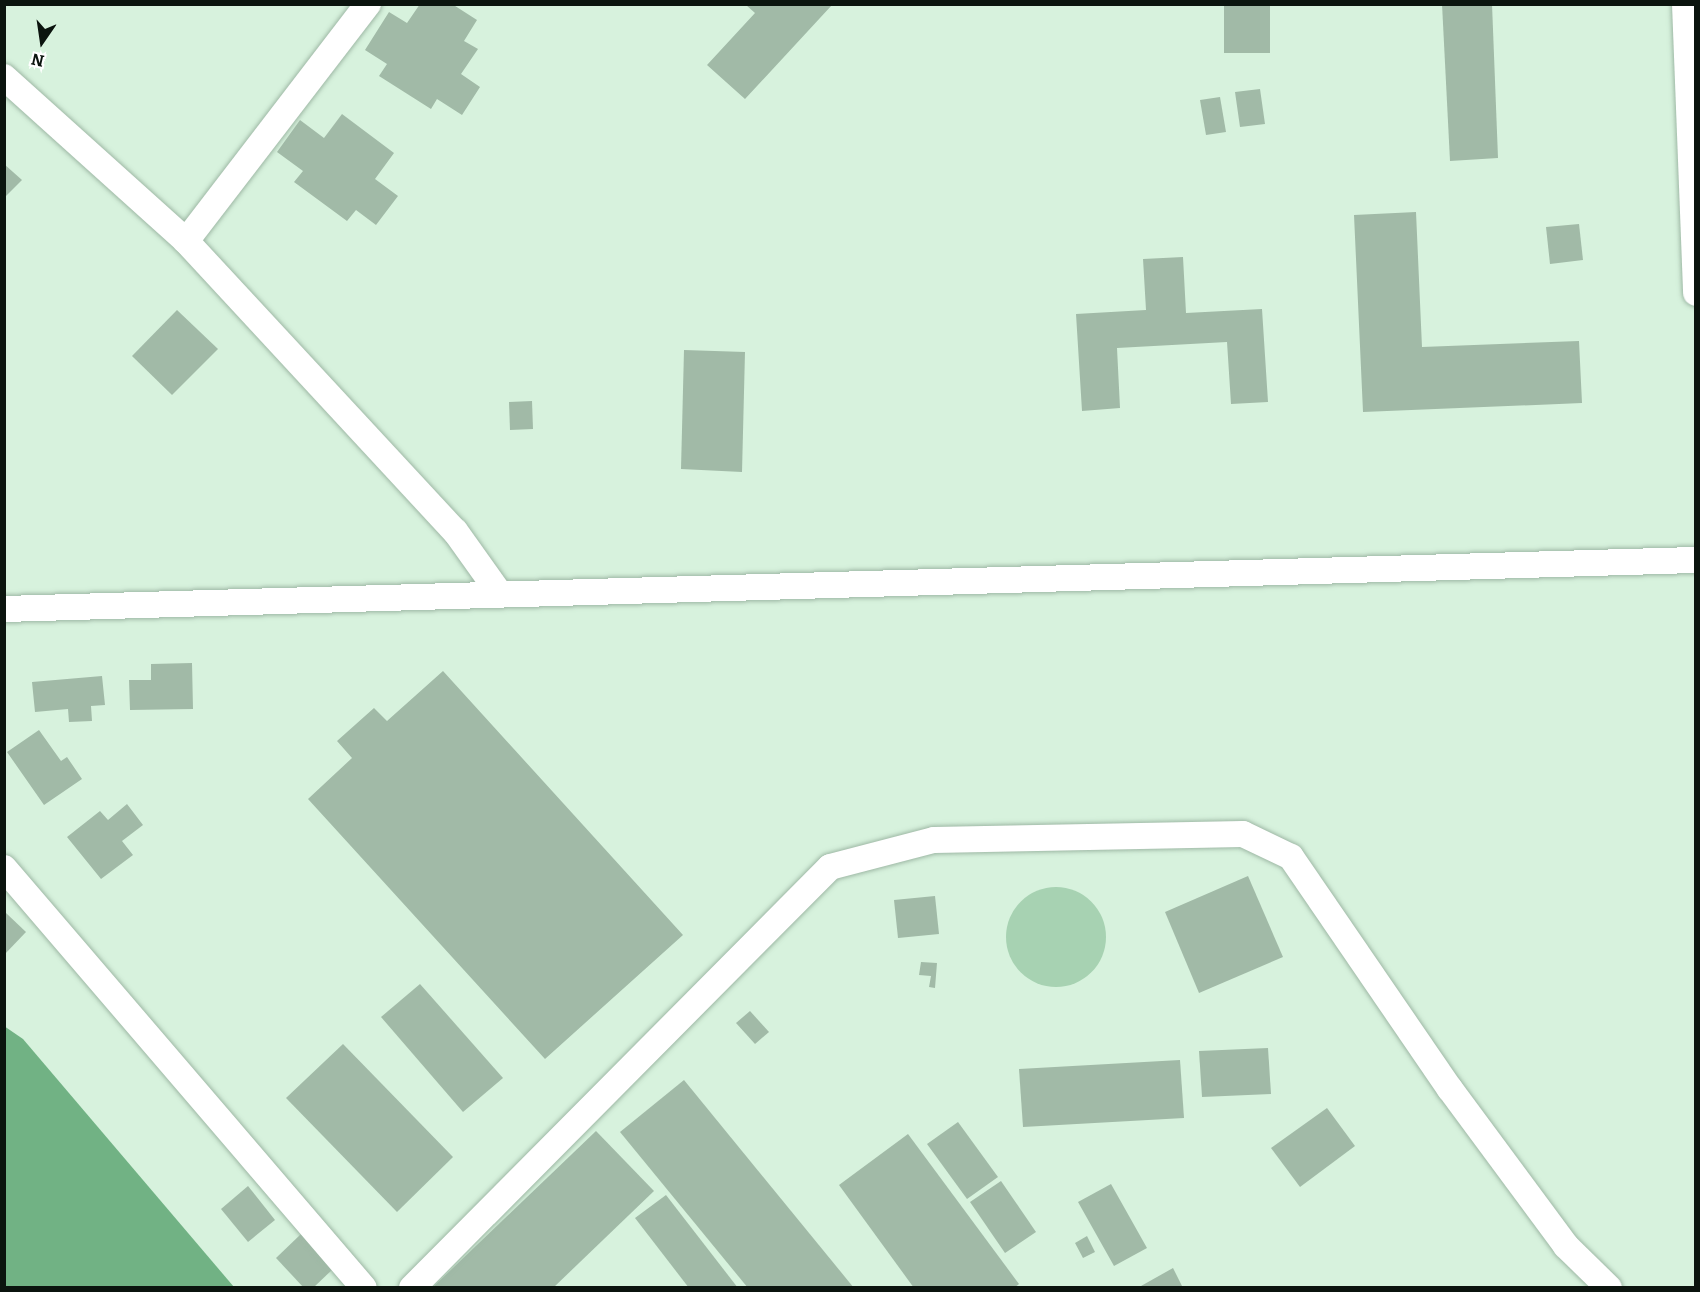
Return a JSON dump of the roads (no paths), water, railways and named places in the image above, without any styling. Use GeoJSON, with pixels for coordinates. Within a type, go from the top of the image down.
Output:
{"type":"FeatureCollection","features":[{"type":"Feature","properties":{"kind":"street"},"geometry":{"type":"LineString","coordinates":[[186,241],[368,4]]}},
{"type":"Feature","properties":{"kind":"street"},"geometry":{"type":"LineString","coordinates":[[1685,4],[1695,293]]}},
{"type":"Feature","properties":{"kind":"street"},"geometry":{"type":"LineString","coordinates":[[4,77],[186,241],[455,531],[500,594]]}},
{"type":"Feature","properties":{"kind":"street"},"geometry":{"type":"LineString","coordinates":[[4,609],[1695,560]]}},
{"type":"Feature","properties":{"kind":"street"},"geometry":{"type":"LineString","coordinates":[[412,1287],[830,867],[934,840],[1243,834],[1291,857],[1450,1089],[1545,1218],[1566,1246],[1609,1287]]}},
{"type":"Feature","properties":{"kind":"street"},"geometry":{"type":"LineString","coordinates":[[4,868],[364,1287]]}}]}
